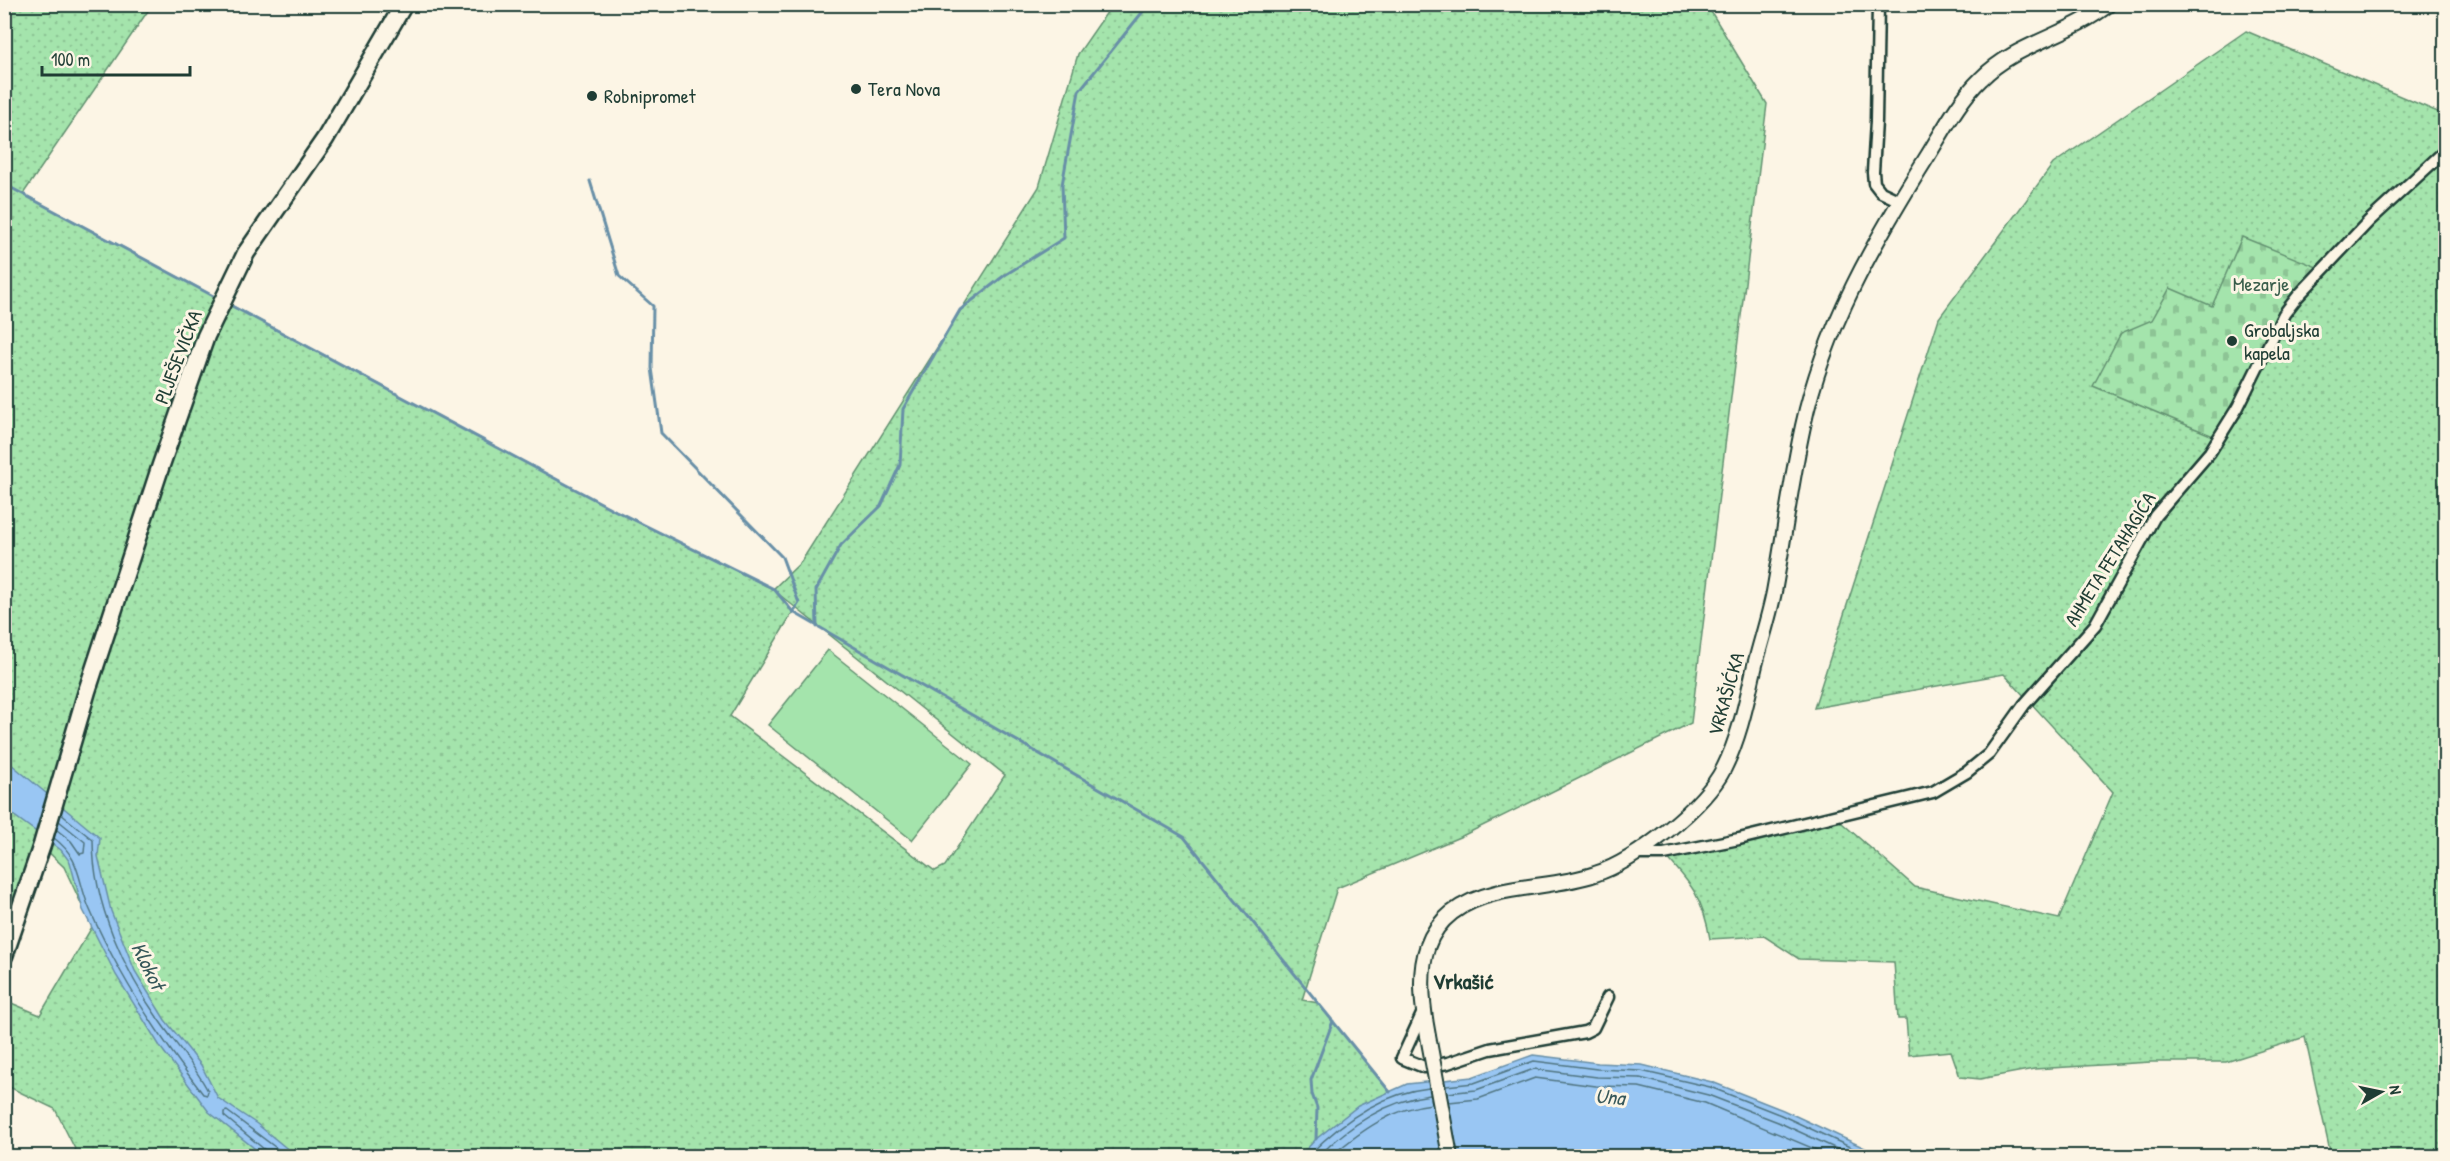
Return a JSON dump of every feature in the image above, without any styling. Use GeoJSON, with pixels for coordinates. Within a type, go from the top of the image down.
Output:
{"type":"FeatureCollection","features":[{"type":"Feature","properties":{"kind":"main road","name":"PLJEŠEVIČKA"},"geometry":{"type":"LineString","coordinates":[[4,956],[42,845],[66,760],[160,465],[206,336],[246,253],[325,139],[404,4]]}},
{"type":"Feature","properties":{"kind":"street"},"geometry":{"type":"LineString","coordinates":[[1878,4],[1874,183],[1881,192],[1898,200]]}},
{"type":"Feature","properties":{"kind":"street","name":"VRKAŠIĆKA"},"geometry":{"type":"LineString","coordinates":[[1450,1156],[1423,1012],[1425,948],[1436,927],[1450,912],[1493,894],[1569,881],[1598,873],[1634,854],[1699,802],[1724,768],[1742,722],[1773,596],[1810,394],[1830,335],[1898,200],[1961,104],[1977,82],[1999,61],[2086,21],[2109,4]]}},
{"type":"Feature","properties":{"kind":"street","name":"AHMETA FETAHAGIĆA"},"geometry":{"type":"LineString","coordinates":[[1634,854],[1664,854],[1739,839],[1933,792],[1967,772],[1981,760],[2032,696],[2095,625],[2155,516],[2210,452],[2238,407],[2284,314],[2298,296],[2369,221],[2445,150]]}},
{"type":"Feature","properties":{"kind":"street"},"geometry":{"type":"LineString","coordinates":[[1423,1012],[1402,1058],[1424,1067],[1448,1063],[1490,1048],[1585,1032],[1593,1028],[1608,997]]}},
{"type":"Feature","properties":{"kind":"green space"},"geometry":{"type":"Polygon","coordinates":[[[5,5],[152,5],[23,194],[616,511],[773,589],[801,562],[1039,187],[1078,54],[1112,5],[1707,5],[1767,104],[1691,723],[1462,836],[1337,888],[1302,1000],[1318,1003],[1390,1092],[1342,1120],[1320,1136],[1300,1156],[75,1156],[77,1153],[55,1109],[5,1085],[4,1000],[40,1015],[92,927],[64,867],[42,846],[16,920],[5,917],[5,5]],[[776,592],[793,612],[730,716],[935,871],[945,866],[1005,775],[776,592]]]}},
{"type":"Feature","properties":{"kind":"green space","name":"Mezarje"},"geometry":{"type":"Polygon","coordinates":[[[2246,31],[2445,115],[2445,1156],[2331,1156],[2305,1037],[2226,1062],[2151,1062],[2034,1069],[1980,1079],[1960,1077],[1951,1051],[1909,1055],[1906,1019],[1898,1019],[1894,962],[1799,959],[1764,936],[1710,939],[1704,912],[1694,892],[1664,854],[1834,816],[1915,887],[2059,919],[2113,792],[2004,674],[1814,708],[1939,318],[2053,164],[2246,31]]]}},
{"type":"Feature","properties":{"kind":"green space","name":"Mezarje"},"geometry":{"type":"Polygon","coordinates":[[[2242,237],[2322,269],[2298,296],[2218,438],[2093,386],[2121,333],[2152,320],[2170,288],[2212,306],[2242,237]]]}},
{"type":"Feature","properties":{"kind":"green space"},"geometry":{"type":"Polygon","coordinates":[[[828,650],[972,764],[912,840],[768,725],[828,650]]]}},
{"type":"Feature","properties":{"kind":"water"},"geometry":{"type":"Polygon","coordinates":[[[5,759],[100,838],[98,856],[111,911],[135,971],[165,1020],[201,1065],[218,1098],[257,1124],[296,1156],[264,1156],[209,1112],[161,1048],[116,975],[83,910],[70,862],[61,850],[5,809],[5,759]]]}},
{"type":"Feature","properties":{"kind":"water","name":"Una"},"geometry":{"type":"Polygon","coordinates":[[[1533,1055],[1598,1063],[1642,1065],[1712,1082],[1783,1110],[1882,1156],[1300,1156],[1316,1139],[1358,1106],[1407,1084],[1472,1077],[1533,1055]]]}},
{"type":"Feature","properties":{"kind":"waterway"},"geometry":{"type":"LineString","coordinates":[[817,627],[816,590],[841,545],[881,506],[900,465],[903,409],[960,310],[1005,275],[1064,238],[1062,185],[1079,91],[1149,4]]}},
{"type":"Feature","properties":{"kind":"waterway"},"geometry":{"type":"LineString","coordinates":[[590,181],[619,276],[653,306],[652,368],[661,433],[782,557],[799,603],[793,612]]}},
{"type":"Feature","properties":{"kind":"waterway"},"geometry":{"type":"LineString","coordinates":[[4,184],[217,298]]}},
{"type":"Feature","properties":{"kind":"waterway"},"geometry":{"type":"LineString","coordinates":[[228,304],[616,511],[774,589],[793,612],[1184,837],[1390,1092]]}},
{"type":"Feature","properties":{"kind":"waterway"},"geometry":{"type":"LineString","coordinates":[[1316,1139],[1317,1108],[1312,1094],[1311,1080],[1333,1021]]}},
{"type":"Feature","properties":{"kind":"place","name":"Tera Nova"},"geometry":{"type":"Point","coordinates":[856,89]}},
{"type":"Feature","properties":{"kind":"place","name":"Robnipromet"},"geometry":{"type":"Point","coordinates":[592,96]}},
{"type":"Feature","properties":{"kind":"place","name":"Grobaljska kapela"},"geometry":{"type":"Point","coordinates":[2232,341]}},
{"type":"Feature","properties":{"kind":"district","name":"Vrkašić"},"geometry":{"type":"Point","coordinates":[1463,981]}},
{"type":"Feature","properties":{"kind":"water label","name":"Klokot"},"geometry":{"type":"Point","coordinates":[148,966]}}]}
